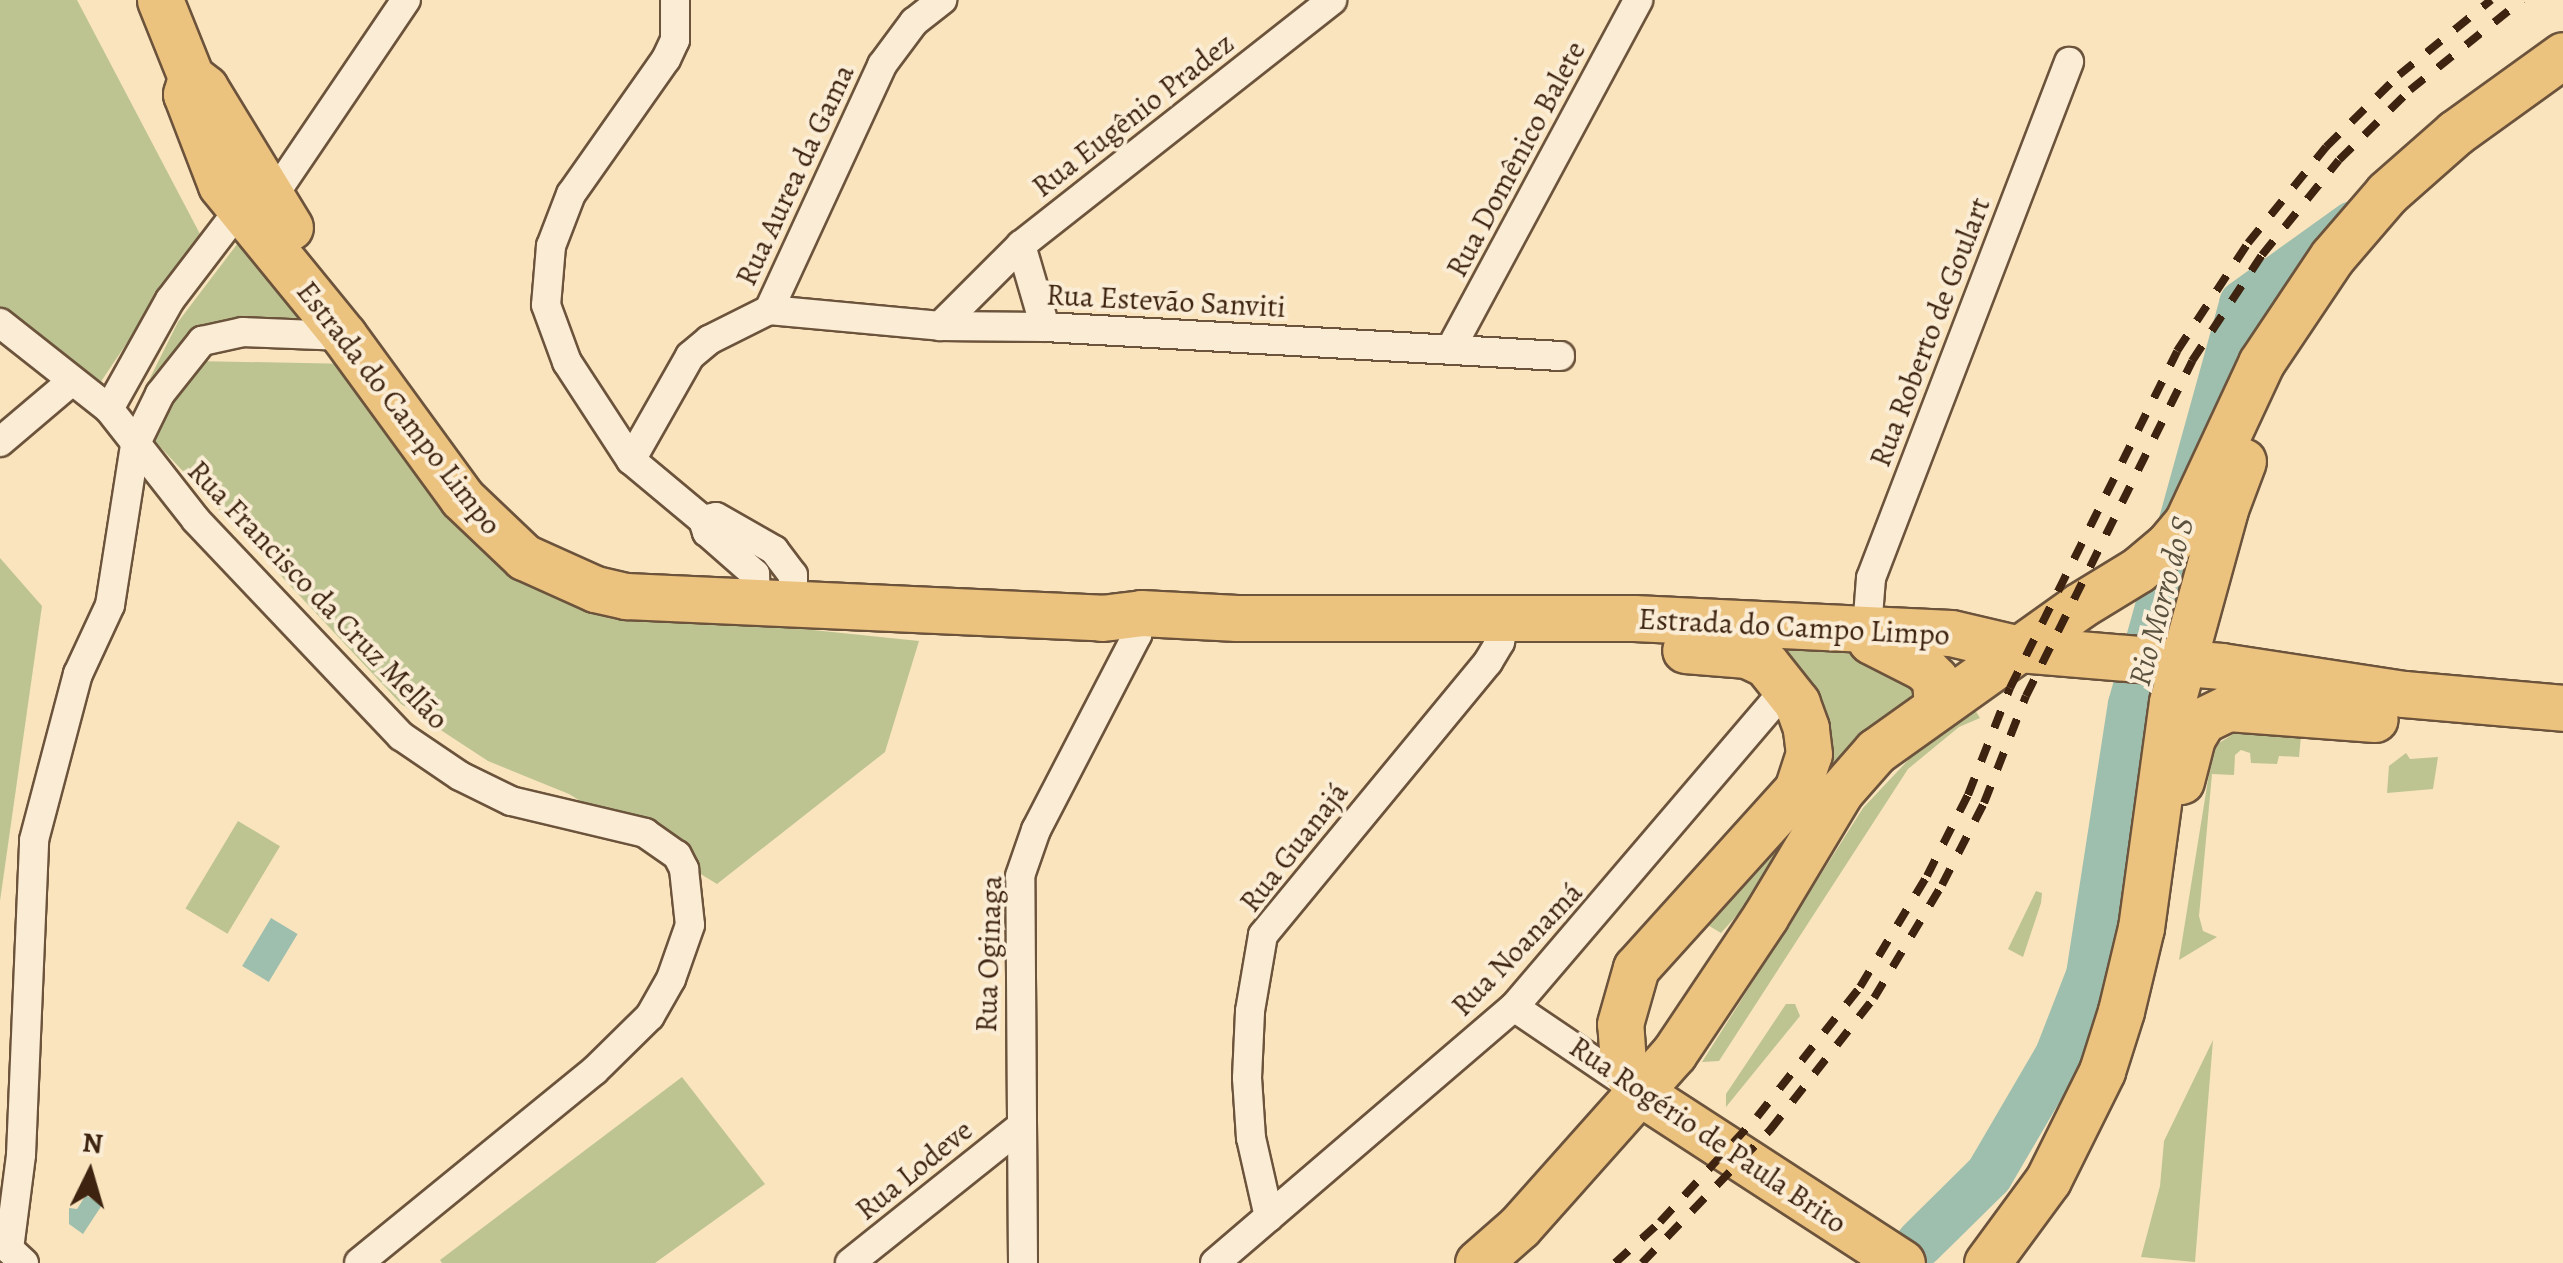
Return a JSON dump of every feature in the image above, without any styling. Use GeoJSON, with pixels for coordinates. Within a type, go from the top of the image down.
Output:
{"type":"FeatureCollection","features":[{"type":"Feature","properties":{"kind":"main road","name":"Estrada do Campo Limpo"},"geometry":{"type":"LineString","coordinates":[[160,0],[191,76],[186,94],[210,165],[296,235],[453,454],[524,523],[556,547],[641,574],[1064,617],[1141,614],[1503,630],[1634,618],[1951,633],[2019,649],[2182,663],[2404,694],[2563,708]]}},
{"type":"Feature","properties":{"kind":"main road"},"geometry":{"type":"LineString","coordinates":[[1478,1263],[1518,1227],[1636,1090],[1674,1053],[1726,978],[1840,792],[1876,751],[2138,570],[2166,546],[2187,522],[2260,363],[2332,258],[2401,181],[2456,133],[2563,55]]}},
{"type":"Feature","properties":{"kind":"main road"},"geometry":{"type":"LineString","coordinates":[[2141,928],[2172,702],[2225,509],[2260,419],[2283,376],[2355,272],[2406,213],[2468,158],[2563,91]]}},
{"type":"Feature","properties":{"kind":"main road","name":"Estrada do Campo Limpo"},"geometry":{"type":"LineString","coordinates":[[254,201],[344,336],[462,498],[524,557],[560,576],[626,596],[774,588]]}},
{"type":"Feature","properties":{"kind":"main road"},"geometry":{"type":"LineString","coordinates":[[1867,629],[1871,641],[1924,668],[1936,679],[1936,707]]}},
{"type":"Feature","properties":{"kind":"main road"},"geometry":{"type":"LineString","coordinates":[[1503,630],[1725,651],[1766,664],[1788,686],[1806,728],[1809,754],[1797,790],[1636,968],[1620,1024],[1623,1063],[1636,1090]]}},
{"type":"Feature","properties":{"kind":"main road"},"geometry":{"type":"LineString","coordinates":[[2000,1254],[2048,1180],[2102,1071],[2192,738],[2213,713],[2244,708],[2563,734]]}},
{"type":"Feature","properties":{"kind":"main road","name":"Rua Rogério de Paula Brito"},"geometry":{"type":"LineString","coordinates":[[1636,1090],[1902,1263]]}},
{"type":"Feature","properties":{"kind":"street"},"geometry":{"type":"LineString","coordinates":[[109,409],[170,300],[254,201],[282,183],[406,0]]}},
{"type":"Feature","properties":{"kind":"street"},"geometry":{"type":"LineString","coordinates":[[675,0],[676,40],[571,194],[551,246],[546,275],[551,326],[567,362],[631,460],[703,520],[707,532],[774,588],[786,561],[766,544],[716,516],[703,520]]}},
{"type":"Feature","properties":{"kind":"street","name":"Rua Aurea da Gama"},"geometry":{"type":"LineString","coordinates":[[631,460],[690,356],[709,340],[769,310],[882,65],[914,22],[942,0]]}},
{"type":"Feature","properties":{"kind":"street","name":"Rua Eugênio Pradez"},"geometry":{"type":"LineString","coordinates":[[940,326],[1020,245],[1332,0]]}},
{"type":"Feature","properties":{"kind":"street","name":"Rua Domênico Balete"},"geometry":{"type":"LineString","coordinates":[[1451,348],[1638,0]]}},
{"type":"Feature","properties":{"kind":"street","name":"Rua Roberto de Goulart"},"geometry":{"type":"LineString","coordinates":[[1867,629],[1871,578],[2069,62]]}},
{"type":"Feature","properties":{"kind":"street"},"geometry":{"type":"LineString","coordinates":[[1020,245],[1045,327]]}},
{"type":"Feature","properties":{"kind":"street","name":"Rua Estevão Sanviti"},"geometry":{"type":"LineString","coordinates":[[769,310],[940,326],[1045,327],[1560,356]]}},
{"type":"Feature","properties":{"kind":"street","name":"Rua Francisco da Cruz Mellão"},"geometry":{"type":"LineString","coordinates":[[4,332],[109,409],[234,562],[401,736],[425,755],[512,801],[645,833],[677,854],[684,869],[690,924],[671,979],[650,1016],[594,1071],[359,1263]]}},
{"type":"Feature","properties":{"kind":"street"},"geometry":{"type":"LineString","coordinates":[[11,1255],[21,1156],[34,840],[78,674],[110,604],[135,445],[160,394],[202,341],[244,332],[344,336]]}},
{"type":"Feature","properties":{"kind":"street"},"geometry":{"type":"LineString","coordinates":[[0,442],[72,381]]}},
{"type":"Feature","properties":{"kind":"street","name":"Rua Oginaga"},"geometry":{"type":"LineString","coordinates":[[1024,1263],[1019,1128],[1020,876],[1036,830],[1137,636],[1141,614]]}},
{"type":"Feature","properties":{"kind":"street","name":"Rua Guanajá"},"geometry":{"type":"LineString","coordinates":[[1268,1217],[1252,1138],[1247,1078],[1250,1012],[1263,935],[1503,630]]}},
{"type":"Feature","properties":{"kind":"street","name":"Rua Noanamá"},"geometry":{"type":"LineString","coordinates":[[1216,1263],[1514,1006],[1788,686]]}},
{"type":"Feature","properties":{"kind":"street","name":"Rua Rogério de Paula Brito"},"geometry":{"type":"LineString","coordinates":[[1514,1006],[1636,1090]]}},
{"type":"Feature","properties":{"kind":"street","name":"Rua Lodeve"},"geometry":{"type":"LineString","coordinates":[[850,1263],[1019,1128]]}},
{"type":"Feature","properties":{"kind":"green space"},"geometry":{"type":"Polygon","coordinates":[[[0,0],[77,0],[200,234],[98,386],[0,315],[0,0]]]}},
{"type":"Feature","properties":{"kind":"green space"},"geometry":{"type":"Polygon","coordinates":[[[244,235],[302,326],[224,327],[142,394],[178,322],[244,235]]]}},
{"type":"Feature","properties":{"kind":"green space"},"geometry":{"type":"Polygon","coordinates":[[[195,361],[353,364],[583,606],[919,641],[885,752],[717,884],[569,794],[488,761],[401,704],[149,435],[195,361]]]}},
{"type":"Feature","properties":{"kind":"green space"},"geometry":{"type":"Polygon","coordinates":[[[0,558],[42,606],[0,901],[0,558]]]}},
{"type":"Feature","properties":{"kind":"green space"},"geometry":{"type":"Polygon","coordinates":[[[1766,643],[1812,645],[1865,656],[1923,687],[1880,721],[1816,794],[1811,686],[1788,657],[1766,643]]]}},
{"type":"Feature","properties":{"kind":"green space"},"geometry":{"type":"Polygon","coordinates":[[[1975,710],[1980,718],[1959,727],[1908,769],[1719,1061],[1702,1062],[1863,808],[1913,755],[1975,710]]]}},
{"type":"Feature","properties":{"kind":"green space"},"geometry":{"type":"Polygon","coordinates":[[[2235,733],[2301,736],[2299,757],[2279,756],[2277,764],[2251,763],[2250,753],[2241,750],[2235,755],[2234,775],[2212,774],[2199,916],[2203,931],[2217,937],[2179,960],[2212,755],[2219,743],[2235,733]]]}},
{"type":"Feature","properties":{"kind":"green space"},"geometry":{"type":"Polygon","coordinates":[[[2406,753],[2410,759],[2438,757],[2433,789],[2387,793],[2389,766],[2406,753]]]}},
{"type":"Feature","properties":{"kind":"green space"},"geometry":{"type":"Polygon","coordinates":[[[238,821],[280,846],[227,934],[185,908],[238,821]]]}},
{"type":"Feature","properties":{"kind":"green space"},"geometry":{"type":"Polygon","coordinates":[[[1798,822],[1754,896],[1721,933],[1706,924],[1798,822]]]}},
{"type":"Feature","properties":{"kind":"green space"},"geometry":{"type":"Polygon","coordinates":[[[2036,891],[2042,893],[2041,903],[2023,957],[2008,949],[2036,891]]]}},
{"type":"Feature","properties":{"kind":"green space"},"geometry":{"type":"Polygon","coordinates":[[[1786,1004],[1795,1004],[1800,1016],[1726,1107],[1726,1094],[1786,1004]]]}},
{"type":"Feature","properties":{"kind":"green space"},"geometry":{"type":"Polygon","coordinates":[[[2213,1040],[2195,1262],[2141,1257],[2160,1186],[2164,1141],[2213,1040]]]}},
{"type":"Feature","properties":{"kind":"green space"},"geometry":{"type":"Polygon","coordinates":[[[682,1077],[765,1184],[655,1263],[442,1263],[440,1260],[682,1077]]]}},
{"type":"Feature","properties":{"kind":"shaded area"},"geometry":{"type":"Polygon","coordinates":[[[271,918],[298,934],[269,982],[242,966],[271,918]]]}},
{"type":"Feature","properties":{"kind":"shaded area"},"geometry":{"type":"Polygon","coordinates":[[[86,1195],[102,1205],[83,1234],[69,1224],[69,1208],[77,1209],[86,1195]]]}},
{"type":"Feature","properties":{"kind":"waterway","name":"Rio Morro do S"},"geometry":{"type":"LineString","coordinates":[[1920,1243],[1989,1175],[2059,1055],[2090,975],[2132,705],[2243,304],[2353,225]]}},
{"type":"Feature","properties":{"kind":"railway"},"geometry":{"type":"LineString","coordinates":[[1615,1263],[1660,1222],[1757,1117],[1860,987],[1927,876],[1968,795],[2010,688],[2177,351],[2248,243],[2326,147],[2399,75],[2491,0]]}},
{"type":"Feature","properties":{"kind":"railway"},"geometry":{"type":"LineString","coordinates":[[1642,1263],[1770,1130],[1874,998],[1942,885],[1984,803],[2026,696],[2192,361],[2262,255],[2339,160],[2410,90],[2522,0]]}}]}
